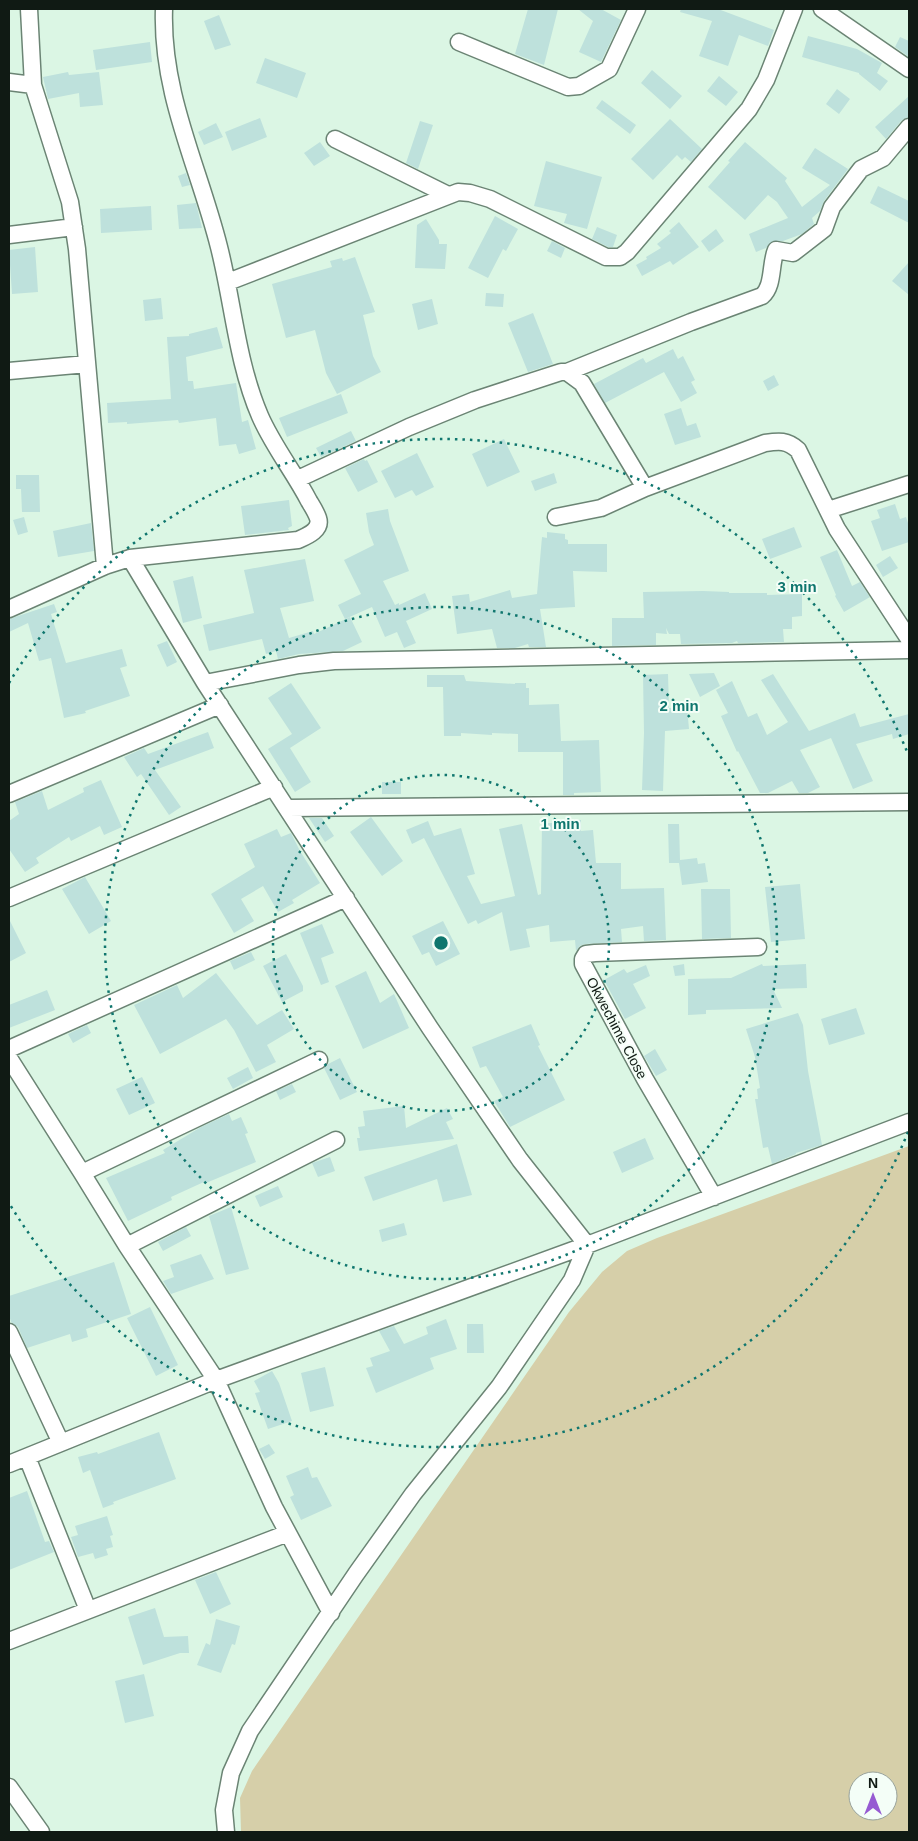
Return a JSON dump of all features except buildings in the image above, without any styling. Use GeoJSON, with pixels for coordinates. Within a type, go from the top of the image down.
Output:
{"type":"FeatureCollection","features":[{"type":"Feature","properties":{"kind":"street"},"geometry":{"type":"LineString","coordinates":[[29,9],[33,85],[70,202],[74,227],[105,566]]}},
{"type":"Feature","properties":{"kind":"street"},"geometry":{"type":"LineString","coordinates":[[9,609],[105,566],[130,558],[298,540],[309,536],[317,528],[319,519],[298,479],[273,441],[253,398],[215,230],[177,114],[163,33],[164,9]]}},
{"type":"Feature","properties":{"kind":"street"},"geometry":{"type":"LineString","coordinates":[[459,42],[568,87],[579,86],[609,69],[637,9]]}},
{"type":"Feature","properties":{"kind":"street"},"geometry":{"type":"LineString","coordinates":[[228,282],[458,192],[470,193],[490,199],[606,257],[620,257],[627,252],[749,109],[766,80],[794,9]]}},
{"type":"Feature","properties":{"kind":"street"},"geometry":{"type":"LineString","coordinates":[[822,9],[909,69]]}},
{"type":"Feature","properties":{"kind":"street"},"geometry":{"type":"LineString","coordinates":[[9,82],[33,85]]}},
{"type":"Feature","properties":{"kind":"street"},"geometry":{"type":"LineString","coordinates":[[298,479],[409,427],[475,400],[561,372],[567,372],[691,322],[762,296],[766,293],[769,286],[776,250],[793,253],[824,229],[832,207],[861,169],[883,158],[909,127]]}},
{"type":"Feature","properties":{"kind":"street"},"geometry":{"type":"LineString","coordinates":[[335,139],[448,195]]}},
{"type":"Feature","properties":{"kind":"street"},"geometry":{"type":"LineString","coordinates":[[9,235],[74,227]]}},
{"type":"Feature","properties":{"kind":"street"},"geometry":{"type":"LineString","coordinates":[[9,371],[87,364]]}},
{"type":"Feature","properties":{"kind":"street"},"geometry":{"type":"LineString","coordinates":[[567,372],[582,383],[645,488]]}},
{"type":"Feature","properties":{"kind":"street"},"geometry":{"type":"LineString","coordinates":[[556,517],[601,508],[645,488],[765,444],[781,441],[790,443],[798,450],[837,529],[909,639]]}},
{"type":"Feature","properties":{"kind":"street"},"geometry":{"type":"LineString","coordinates":[[828,510],[909,484]]}},
{"type":"Feature","properties":{"kind":"street"},"geometry":{"type":"LineString","coordinates":[[130,558],[205,683],[430,1028],[520,1160],[587,1245]]}},
{"type":"Feature","properties":{"kind":"street"},"geometry":{"type":"LineString","coordinates":[[205,683],[299,665],[334,662],[909,650]]}},
{"type":"Feature","properties":{"kind":"street"},"geometry":{"type":"LineString","coordinates":[[9,794],[220,705]]}},
{"type":"Feature","properties":{"kind":"street"},"geometry":{"type":"LineString","coordinates":[[9,898],[274,787]]}},
{"type":"Feature","properties":{"kind":"street"},"geometry":{"type":"LineString","coordinates":[[288,808],[663,806],[909,802]]}},
{"type":"Feature","properties":{"kind":"street"},"geometry":{"type":"LineString","coordinates":[[9,1050],[346,898]]}},
{"type":"Feature","properties":{"kind":"street","name":"Okwechime Close"},"geometry":{"type":"LineString","coordinates":[[714,1197],[645,1079],[583,964],[583,959],[586,954],[595,953],[758,947]]}},
{"type":"Feature","properties":{"kind":"street"},"geometry":{"type":"LineString","coordinates":[[9,1058],[126,1246],[216,1380],[274,1507],[331,1613]]}},
{"type":"Feature","properties":{"kind":"street"},"geometry":{"type":"LineString","coordinates":[[82,1173],[319,1060]]}},
{"type":"Feature","properties":{"kind":"street"},"geometry":{"type":"LineString","coordinates":[[9,1464],[216,1380],[587,1245],[909,1122]]}},
{"type":"Feature","properties":{"kind":"street"},"geometry":{"type":"LineString","coordinates":[[126,1246],[336,1140]]}},
{"type":"Feature","properties":{"kind":"street"},"geometry":{"type":"LineString","coordinates":[[226,1832],[224,1810],[231,1773],[250,1731],[356,1574],[413,1494],[499,1387],[572,1280],[587,1245]]}},
{"type":"Feature","properties":{"kind":"street"},"geometry":{"type":"LineString","coordinates":[[9,1332],[61,1443]]}},
{"type":"Feature","properties":{"kind":"street"},"geometry":{"type":"LineString","coordinates":[[27,1457],[88,1610]]}},
{"type":"Feature","properties":{"kind":"street"},"geometry":{"type":"LineString","coordinates":[[9,1642],[288,1533]]}},
{"type":"Feature","properties":{"kind":"street"},"geometry":{"type":"LineString","coordinates":[[9,1787],[41,1832]]}},
{"type":"Feature","properties":{"kind":"shaded area"},"geometry":{"type":"Polygon","coordinates":[[[909,1146],[909,1832],[241,1832],[240,1798],[252,1771],[569,1312],[602,1272],[627,1251],[657,1238],[909,1146]]]}}]}
